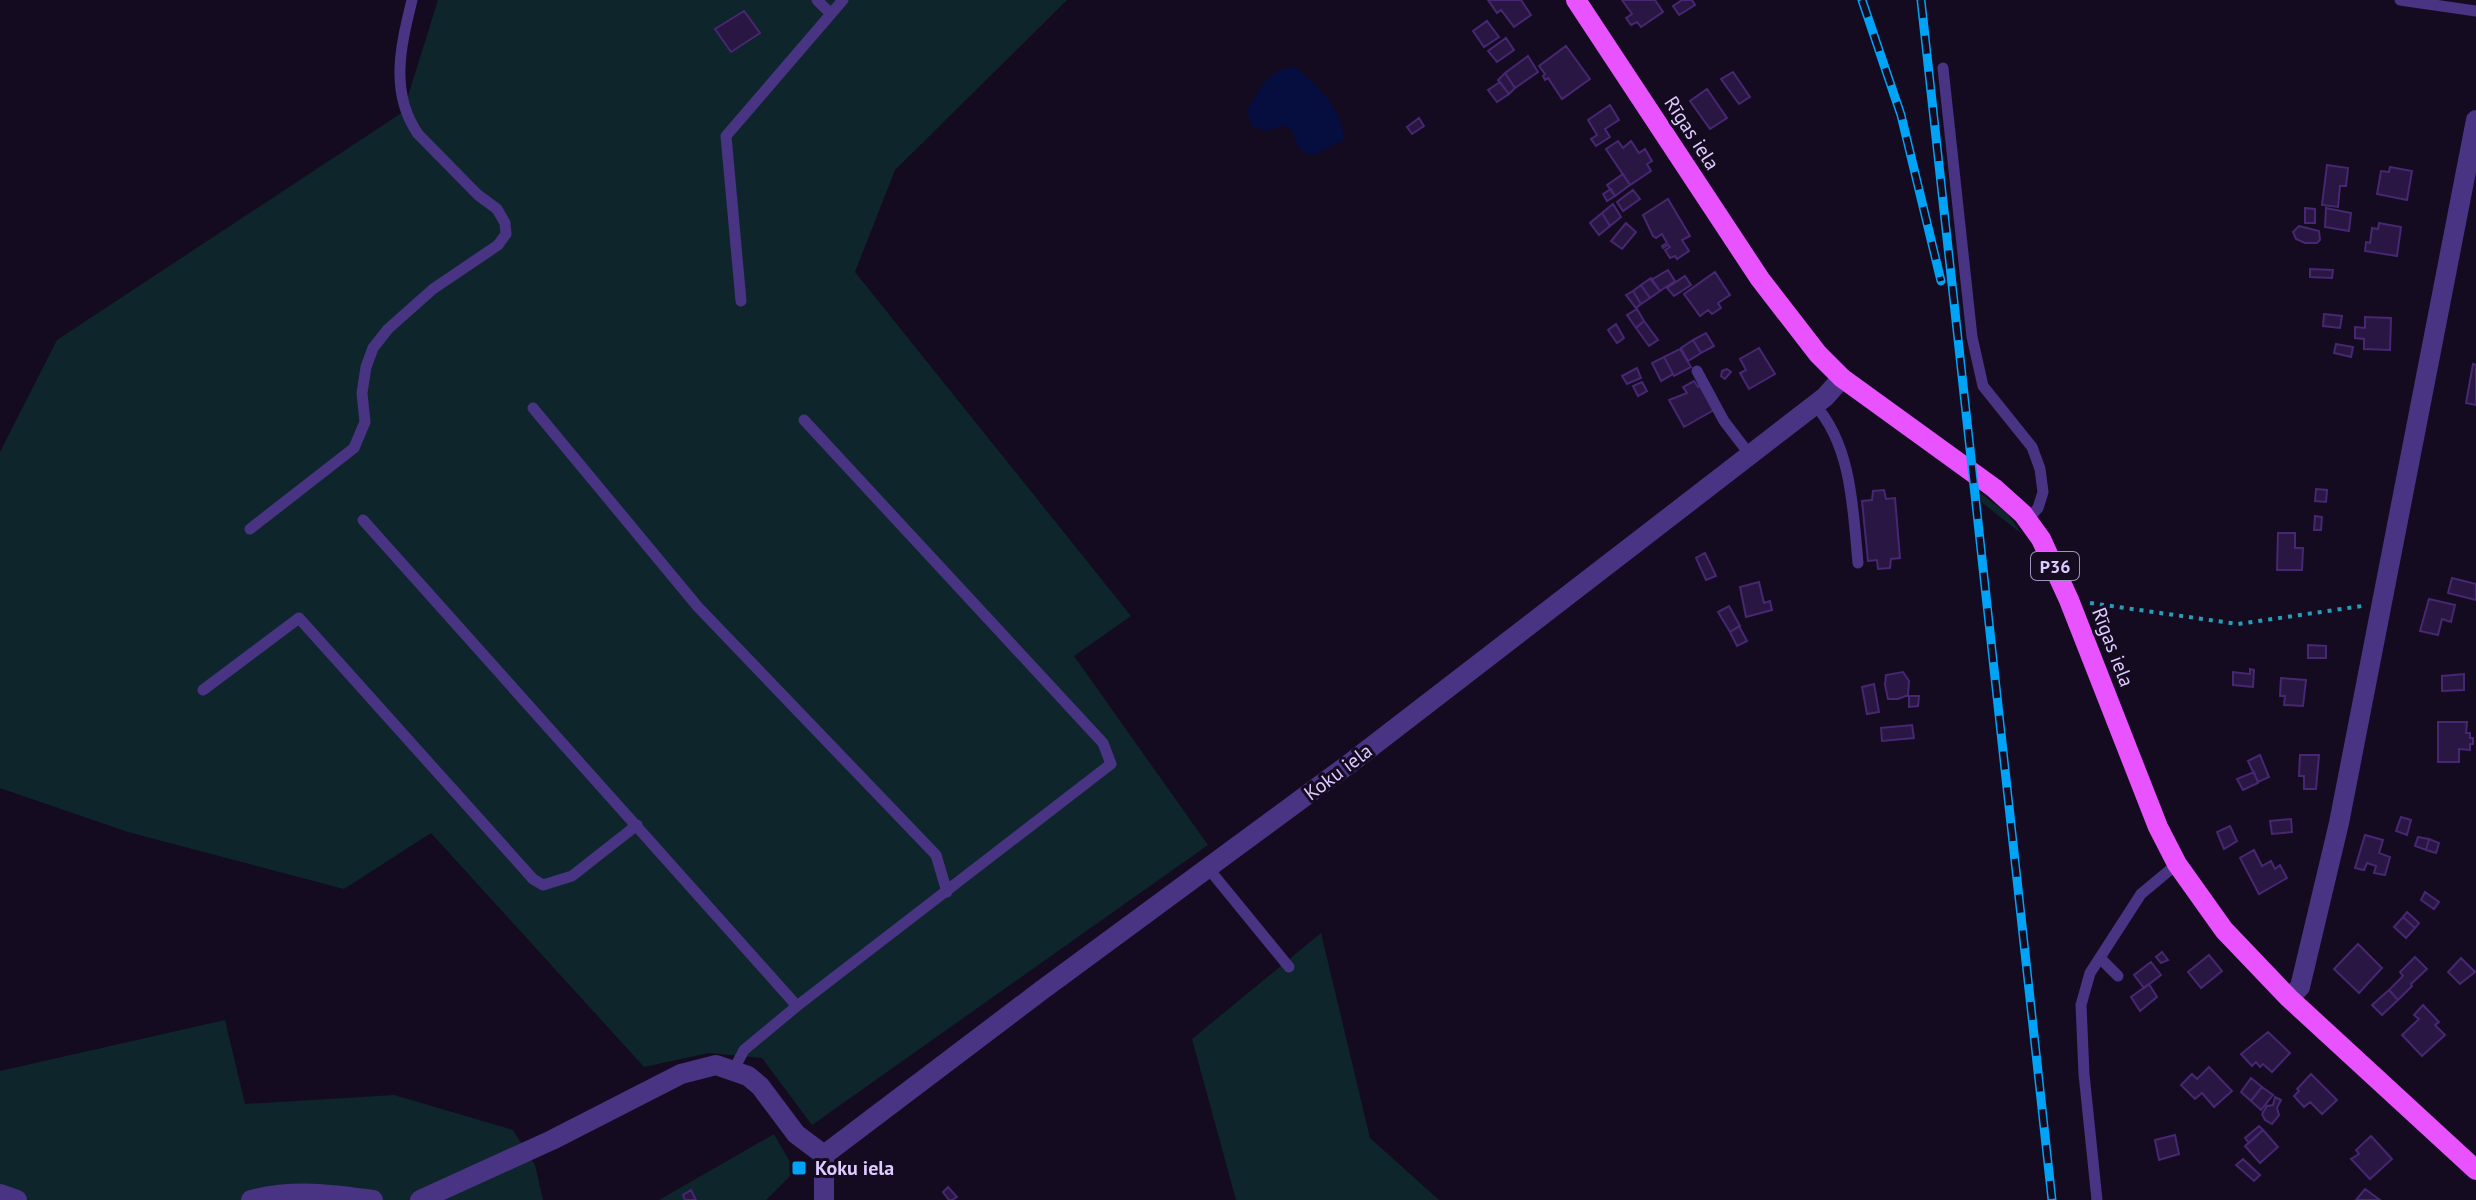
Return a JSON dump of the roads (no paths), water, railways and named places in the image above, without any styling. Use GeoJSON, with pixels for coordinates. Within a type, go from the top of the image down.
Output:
{"type":"FeatureCollection","features":[{"type":"Feature","properties":{"kind":"main road","name":"Rīgas iela"},"geometry":{"type":"LineString","coordinates":[[1576,0],[1760,279],[1818,354],[1842,378],[1994,488],[2027,520],[2041,539],[2069,600],[2149,806],[2177,864],[2224,930],[2289,998],[2476,1170]]}},
{"type":"Feature","properties":{"kind":"street"},"geometry":{"type":"LineString","coordinates":[[2289,998],[2300,987],[2339,823],[2476,120]]}},
{"type":"Feature","properties":{"kind":"street","name":"Koku iela"},"geometry":{"type":"LineString","coordinates":[[824,1155],[1353,761],[1815,405],[1842,378]]}},
{"type":"Feature","properties":{"kind":"street"},"geometry":{"type":"LineString","coordinates":[[420,1200],[552,1140],[681,1074],[716,1065],[734,1069],[760,1086],[796,1134],[824,1155],[826,1197]]}},
{"type":"Feature","properties":{"kind":"street"},"geometry":{"type":"LineString","coordinates":[[251,1200],[296,1193],[373,1200]]}},
{"type":"Feature","properties":{"kind":"street"},"geometry":{"type":"LineString","coordinates":[[0,1194],[17,1200]]}},
{"type":"Feature","properties":{"kind":"lane"},"geometry":{"type":"LineString","coordinates":[[250,529],[354,448],[365,422],[362,393],[366,367],[373,348],[388,329],[433,289],[498,245],[506,234],[505,223],[497,209],[478,195],[410,122],[398,83],[412,0]]}},
{"type":"Feature","properties":{"kind":"lane"},"geometry":{"type":"LineString","coordinates":[[817,0],[831,14]]}},
{"type":"Feature","properties":{"kind":"lane"},"geometry":{"type":"LineString","coordinates":[[741,301],[726,136],[843,0]]}},
{"type":"Feature","properties":{"kind":"lane"},"geometry":{"type":"LineString","coordinates":[[2400,0],[2476,11]]}},
{"type":"Feature","properties":{"kind":"lane"},"geometry":{"type":"LineString","coordinates":[[1943,68],[1972,337],[1983,386],[2032,447],[2040,469],[2043,492],[2038,508],[2027,520]]}},
{"type":"Feature","properties":{"kind":"lane"},"geometry":{"type":"LineString","coordinates":[[1697,371],[1724,421],[1750,455]]}},
{"type":"Feature","properties":{"kind":"lane"},"geometry":{"type":"LineString","coordinates":[[1815,405],[1826,417],[1846,470],[1858,563]]}},
{"type":"Feature","properties":{"kind":"lane"},"geometry":{"type":"LineString","coordinates":[[533,408],[698,607],[936,855],[947,892]]}},
{"type":"Feature","properties":{"kind":"lane"},"geometry":{"type":"LineString","coordinates":[[734,1069],[744,1050],[797,1006],[1111,764],[1103,743],[804,420]]}},
{"type":"Feature","properties":{"kind":"lane"},"geometry":{"type":"LineString","coordinates":[[363,520],[797,1006]]}},
{"type":"Feature","properties":{"kind":"lane"},"geometry":{"type":"LineString","coordinates":[[203,690],[299,618],[533,879],[543,885],[572,876],[637,825]]}},
{"type":"Feature","properties":{"kind":"lane"},"geometry":{"type":"LineString","coordinates":[[2097,1200],[2084,1074],[2081,1005],[2090,973],[2141,894],[2177,864]]}},
{"type":"Feature","properties":{"kind":"lane"},"geometry":{"type":"LineString","coordinates":[[1208,868],[1289,967]]}},
{"type":"Feature","properties":{"kind":"lane"},"geometry":{"type":"LineString","coordinates":[[2100,958],[2118,976]]}},
{"type":"Feature","properties":{"kind":"railway"},"geometry":{"type":"LineString","coordinates":[[1862,0],[1901,115],[1941,281]]}},
{"type":"Feature","properties":{"kind":"railway"},"geometry":{"type":"LineString","coordinates":[[1921,0],[2052,1200]]}},
{"type":"Feature","properties":{"kind":"place","name":"Koku iela"},"geometry":{"type":"Point","coordinates":[799,1168]}}]}
